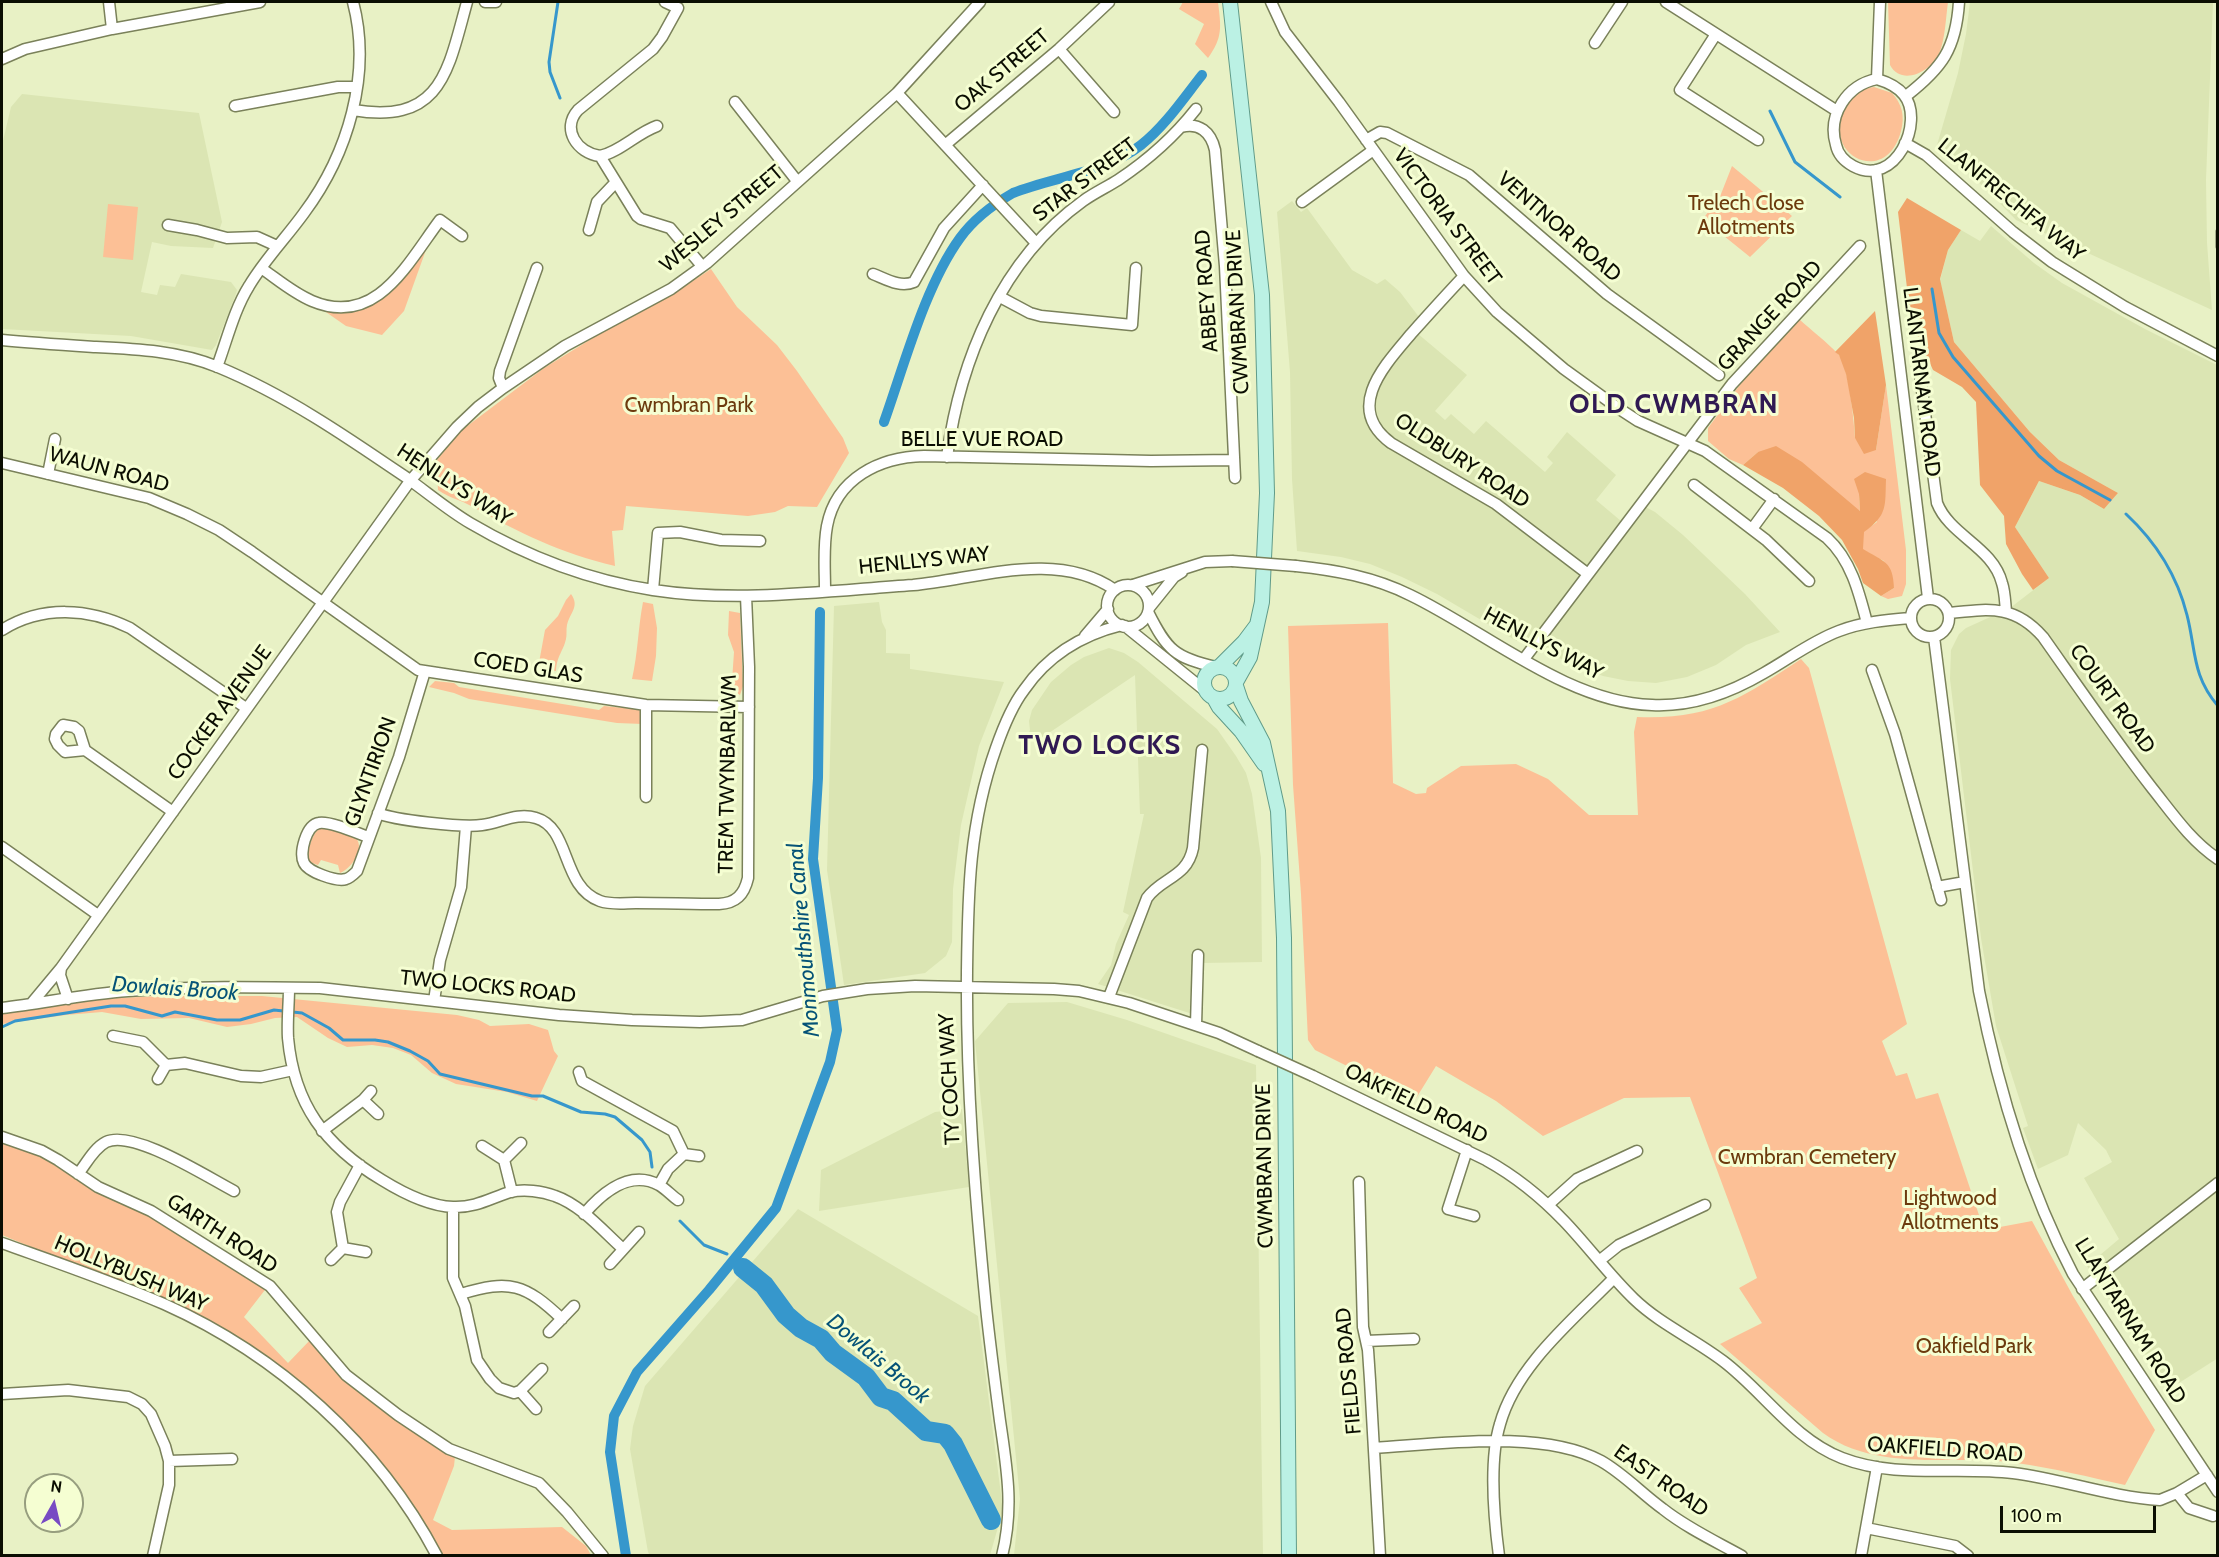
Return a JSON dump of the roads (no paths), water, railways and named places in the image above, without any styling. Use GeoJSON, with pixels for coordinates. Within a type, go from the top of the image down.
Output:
{"type":"FeatureCollection","features":[{"type":"Feature","properties":{"kind":"main road","name":"CWMBRAN DRIVE"},"geometry":{"type":"LineString","coordinates":[[1230,2],[1262,294],[1266,531],[1264,584],[1258,622],[1250,657],[1236,684]]}},
{"type":"Feature","properties":{"kind":"main road"},"geometry":{"type":"LineString","coordinates":[[1258,622],[1244,642],[1218,667],[1209,671],[1205,677],[1204,686],[1254,748],[1270,777]]}},
{"type":"Feature","properties":{"kind":"main road"},"geometry":{"type":"LineString","coordinates":[[1218,667],[1231,671],[1241,701],[1263,743],[1270,777]]}},
{"type":"Feature","properties":{"kind":"main road"},"geometry":{"type":"LineString","coordinates":[[1211,695],[1222,699],[1230,696],[1236,684]]}},
{"type":"Feature","properties":{"kind":"main road","name":"CWMBRAN DRIVE"},"geometry":{"type":"LineString","coordinates":[[1270,777],[1278,810],[1284,938],[1289,1556]]}},
{"type":"Feature","properties":{"kind":"street"},"geometry":{"type":"LineString","coordinates":[[109,2],[112,29]]}},
{"type":"Feature","properties":{"kind":"street"},"geometry":{"type":"LineString","coordinates":[[3,55],[202,7],[260,2]]}},
{"type":"Feature","properties":{"kind":"street"},"geometry":{"type":"LineString","coordinates":[[217,367],[247,288],[304,213],[325,181],[339,151],[353,110],[357,87],[360,44],[353,2]]}},
{"type":"Feature","properties":{"kind":"street"},"geometry":{"type":"LineString","coordinates":[[353,110],[387,114],[401,111],[415,106],[436,90],[448,69],[467,2]]}},
{"type":"Feature","properties":{"kind":"street"},"geometry":{"type":"LineString","coordinates":[[485,2],[496,2]]}},
{"type":"Feature","properties":{"kind":"street"},"geometry":{"type":"LineString","coordinates":[[657,126],[646,130],[608,154],[600,156],[591,155],[577,146],[572,132],[572,118],[578,110],[658,44],[678,8],[665,2]]}},
{"type":"Feature","properties":{"kind":"street","name":"WESLEY STREET"},"geometry":{"type":"LineString","coordinates":[[410,481],[457,427],[503,388],[565,346],[671,289],[702,266],[897,93],[980,2]]}},
{"type":"Feature","properties":{"kind":"street","name":"OAK STREET"},"geometry":{"type":"LineString","coordinates":[[945,145],[1059,49],[1109,2]]}},
{"type":"Feature","properties":{"kind":"street","name":"VICTORIA STREET"},"geometry":{"type":"LineString","coordinates":[[1271,2],[1285,32],[1464,276],[1497,312],[1573,376],[1628,415],[1687,442],[1715,458],[1820,532],[1839,551],[1855,583],[1867,623]]}},
{"type":"Feature","properties":{"kind":"street"},"geometry":{"type":"LineString","coordinates":[[1595,43],[1622,2]]}},
{"type":"Feature","properties":{"kind":"street"},"geometry":{"type":"LineString","coordinates":[[1666,2],[1837,111]]}},
{"type":"Feature","properties":{"kind":"street"},"geometry":{"type":"LineString","coordinates":[[1877,79],[1880,2]]}},
{"type":"Feature","properties":{"kind":"street"},"geometry":{"type":"LineString","coordinates":[[1906,96],[1934,72],[1947,56],[1954,37],[1959,2]]}},
{"type":"Feature","properties":{"kind":"street"},"geometry":{"type":"LineString","coordinates":[[1716,34],[1680,90],[1758,140]]}},
{"type":"Feature","properties":{"kind":"street"},"geometry":{"type":"LineString","coordinates":[[1059,49],[1114,112]]}},
{"type":"Feature","properties":{"kind":"street"},"geometry":{"type":"LineString","coordinates":[[1877,79],[1890,83],[1906,96],[1910,125],[1901,153],[1893,162],[1885,168],[1876,170],[1858,169],[1838,154],[1834,142],[1837,111],[1849,92],[1858,85],[1877,79]]}},
{"type":"Feature","properties":{"kind":"street"},"geometry":{"type":"LineString","coordinates":[[236,106],[338,87],[357,87]]}},
{"type":"Feature","properties":{"kind":"street"},"geometry":{"type":"LineString","coordinates":[[897,93],[1036,243]]}},
{"type":"Feature","properties":{"kind":"street"},"geometry":{"type":"LineString","coordinates":[[735,102],[797,182]]}},
{"type":"Feature","properties":{"kind":"street","name":"STAR STREET"},"geometry":{"type":"LineString","coordinates":[[947,457],[954,408],[958,396],[986,322],[1020,262],[1050,229],[1084,201],[1119,179],[1165,144],[1196,109]]}},
{"type":"Feature","properties":{"kind":"street","name":"ABBEY ROAD"},"geometry":{"type":"LineString","coordinates":[[1181,128],[1191,125],[1201,128],[1212,139],[1215,150],[1225,266],[1235,478]]}},
{"type":"Feature","properties":{"kind":"street","name":"VENTNOR ROAD"},"geometry":{"type":"LineString","coordinates":[[1366,140],[1380,132],[1387,132],[1463,171],[1506,205],[1607,294],[1719,375]]}},
{"type":"Feature","properties":{"kind":"street","name":"LLANFRECHFA WAY"},"geometry":{"type":"LineString","coordinates":[[1905,143],[1926,155],[2013,232],[2052,262],[2115,302],[2213,354]]}},
{"type":"Feature","properties":{"kind":"street"},"geometry":{"type":"LineString","coordinates":[[1302,202],[1372,151]]}},
{"type":"Feature","properties":{"kind":"street"},"geometry":{"type":"LineString","coordinates":[[600,156],[636,216],[669,228],[702,266]]}},
{"type":"Feature","properties":{"kind":"street","name":"LLANTARNAM ROAD"},"geometry":{"type":"LineString","coordinates":[[1876,170],[1928,598]]}},
{"type":"Feature","properties":{"kind":"street"},"geometry":{"type":"LineString","coordinates":[[589,230],[597,202],[616,182]]}},
{"type":"Feature","properties":{"kind":"street"},"geometry":{"type":"LineString","coordinates":[[873,274],[898,284],[914,282],[944,228],[983,185]]}},
{"type":"Feature","properties":{"kind":"street"},"geometry":{"type":"LineString","coordinates":[[261,268],[309,300],[340,308],[357,306],[370,301],[395,280],[440,220],[462,236]]}},
{"type":"Feature","properties":{"kind":"street"},"geometry":{"type":"LineString","coordinates":[[168,225],[227,238],[257,237],[277,246]]}},
{"type":"Feature","properties":{"kind":"street","name":"GRANGE ROAD"},"geometry":{"type":"LineString","coordinates":[[1687,442],[1732,384],[1860,246]]}},
{"type":"Feature","properties":{"kind":"street"},"geometry":{"type":"LineString","coordinates":[[503,388],[499,378],[500,371],[537,268]]}},
{"type":"Feature","properties":{"kind":"street"},"geometry":{"type":"LineString","coordinates":[[1000,297],[1030,313],[1041,316],[1132,325],[1136,268]]}},
{"type":"Feature","properties":{"kind":"street","name":"OLDBURY ROAD"},"geometry":{"type":"LineString","coordinates":[[1464,276],[1378,374],[1370,399],[1373,420],[1380,433],[1391,443],[1496,504],[1588,574]]}},
{"type":"Feature","properties":{"kind":"street","name":"HENLLYS WAY"},"geometry":{"type":"LineString","coordinates":[[2,340],[140,350],[194,358],[217,367],[253,382],[294,405],[470,523],[542,559],[594,578],[653,590],[712,596],[746,596],[916,584],[1029,569],[1062,569],[1104,582],[1115,590]]}},
{"type":"Feature","properties":{"kind":"street"},"geometry":{"type":"LineString","coordinates":[[1919,368],[1937,503],[1946,520],[1986,555],[1994,566],[2003,583],[2006,611]]}},
{"type":"Feature","properties":{"kind":"street"},"geometry":{"type":"LineString","coordinates":[[48,474],[55,439]]}},
{"type":"Feature","properties":{"kind":"street"},"geometry":{"type":"LineString","coordinates":[[1524,659],[1687,442]]}},
{"type":"Feature","properties":{"kind":"street","name":"BELLE VUE ROAD"},"geometry":{"type":"LineString","coordinates":[[825,591],[827,526],[835,505],[853,480],[870,468],[897,458],[1234,460]]}},
{"type":"Feature","properties":{"kind":"street","name":"WAUN ROAD"},"geometry":{"type":"LineString","coordinates":[[2,463],[149,498],[187,514],[219,530],[323,603]]}},
{"type":"Feature","properties":{"kind":"street","name":"COCKER AVENUE"},"geometry":{"type":"LineString","coordinates":[[31,1004],[61,968],[410,481]]}},
{"type":"Feature","properties":{"kind":"street"},"geometry":{"type":"LineString","coordinates":[[1694,485],[1752,529],[1809,581]]}},
{"type":"Feature","properties":{"kind":"street"},"geometry":{"type":"LineString","coordinates":[[1752,529],[1774,499]]}},
{"type":"Feature","properties":{"kind":"street"},"geometry":{"type":"LineString","coordinates":[[653,590],[658,533],[689,533],[722,540],[760,541]]}},
{"type":"Feature","properties":{"kind":"street","name":"HENLLYS WAY"},"geometry":{"type":"LineString","coordinates":[[1133,585],[1205,562],[1232,561],[1296,566],[1358,576],[1390,586],[1441,611],[1574,687],[1602,697],[1650,705],[1680,704],[1728,692],[1764,674],[1830,635],[1867,623],[1911,618]]}},
{"type":"Feature","properties":{"kind":"street"},"geometry":{"type":"LineString","coordinates":[[1123,625],[1136,625],[1145,618],[1148,610],[1174,578],[1187,568]]}},
{"type":"Feature","properties":{"kind":"street"},"geometry":{"type":"LineString","coordinates":[[1211,695],[1123,625],[1112,619],[1108,609],[1111,595],[1120,586],[1133,585],[1143,591],[1147,596],[1148,610],[1161,638],[1172,650],[1195,662],[1218,667]]}},
{"type":"Feature","properties":{"kind":"street","name":"TREM TWYNBARLWM"},"geometry":{"type":"LineString","coordinates":[[378,813],[466,826],[523,816],[544,821],[553,829],[576,882],[582,890],[601,901],[719,904],[736,901],[742,895],[748,878],[749,707],[746,596]]}},
{"type":"Feature","properties":{"kind":"street"},"geometry":{"type":"LineString","coordinates":[[1928,598],[1944,603],[1949,613],[1950,620],[1945,631],[1934,637],[1921,635],[1915,630],[1911,618],[1914,607],[1928,598]]}},
{"type":"Feature","properties":{"kind":"street","name":"COED GLAS"},"geometry":{"type":"LineString","coordinates":[[323,603],[418,670],[646,705],[749,707]]}},
{"type":"Feature","properties":{"kind":"street","name":"TY COCH WAY"},"geometry":{"type":"LineString","coordinates":[[1084,637],[1108,609]]}},
{"type":"Feature","properties":{"kind":"street","name":"COURT ROAD"},"geometry":{"type":"LineString","coordinates":[[1949,613],[1989,609],[2006,611],[2025,620],[2043,637],[2116,742],[2192,838],[2217,859]]}},
{"type":"Feature","properties":{"kind":"street"},"geometry":{"type":"LineString","coordinates":[[2,630],[31,616],[54,612],[79,612],[112,619],[130,628],[246,708]]}},
{"type":"Feature","properties":{"kind":"street","name":"TY COCH WAY"},"geometry":{"type":"LineString","coordinates":[[1002,1556],[1010,1493],[986,1306],[969,1102],[966,1014],[969,867],[982,796],[992,759],[1008,716],[1024,689],[1053,657],[1084,637],[1123,625]]}},
{"type":"Feature","properties":{"kind":"street","name":"LLANTARNAM ROAD"},"geometry":{"type":"LineString","coordinates":[[1934,637],[1984,1019],[2012,1123],[2058,1244],[2082,1289],[2217,1492]]}},
{"type":"Feature","properties":{"kind":"street"},"geometry":{"type":"LineString","coordinates":[[1872,670],[1895,734],[1941,900]]}},
{"type":"Feature","properties":{"kind":"street","name":"GLYNTIRION"},"geometry":{"type":"LineString","coordinates":[[368,837],[322,822],[309,830],[302,861],[307,868],[335,879],[345,880],[357,871],[399,757],[424,671]]}},
{"type":"Feature","properties":{"kind":"street"},"geometry":{"type":"LineString","coordinates":[[646,705],[646,797]]}},
{"type":"Feature","properties":{"kind":"street"},"geometry":{"type":"LineString","coordinates":[[85,750],[173,812]]}},
{"type":"Feature","properties":{"kind":"street"},"geometry":{"type":"LineString","coordinates":[[1109,997],[1147,898],[1154,889],[1179,873],[1188,862],[1191,854],[1202,750]]}},
{"type":"Feature","properties":{"kind":"street"},"geometry":{"type":"LineString","coordinates":[[434,1000],[440,960],[461,887],[466,826]]}},
{"type":"Feature","properties":{"kind":"street"},"geometry":{"type":"LineString","coordinates":[[2,847],[98,915]]}},
{"type":"Feature","properties":{"kind":"street"},"geometry":{"type":"LineString","coordinates":[[1937,887],[1965,882]]}},
{"type":"Feature","properties":{"kind":"street"},"geometry":{"type":"LineString","coordinates":[[1196,1025],[1198,955]]}},
{"type":"Feature","properties":{"kind":"street"},"geometry":{"type":"LineString","coordinates":[[61,968],[60,975],[68,999]]}},
{"type":"Feature","properties":{"kind":"street","name":"TWO LOCKS ROAD"},"geometry":{"type":"LineString","coordinates":[[2,1008],[125,991],[167,988],[320,988],[570,1016],[700,1022],[742,1020],[841,992],[905,987],[1054,988],[1109,997]]}},
{"type":"Feature","properties":{"kind":"street"},"geometry":{"type":"LineString","coordinates":[[288,988],[288,1035],[293,1070],[308,1111],[322,1131],[360,1166],[413,1197],[453,1208],[477,1205],[512,1192],[527,1191],[556,1196],[584,1214],[623,1249]]}},
{"type":"Feature","properties":{"kind":"street","name":"OAKFIELD ROAD"},"geometry":{"type":"LineString","coordinates":[[1109,997],[1196,1025],[1258,1051],[1467,1150],[1502,1169],[1548,1206],[1614,1278],[1649,1312],[1725,1362],[1818,1446],[1844,1459],[1902,1470],[2012,1473],[2160,1500],[2177,1493],[2207,1475]]}},
{"type":"Feature","properties":{"kind":"street"},"geometry":{"type":"LineString","coordinates":[[113,1036],[143,1042],[166,1065]]}},
{"type":"Feature","properties":{"kind":"street"},"geometry":{"type":"LineString","coordinates":[[166,1065],[185,1063],[241,1076],[261,1077],[293,1070]]}},
{"type":"Feature","properties":{"kind":"street"},"geometry":{"type":"LineString","coordinates":[[158,1079],[166,1065]]}},
{"type":"Feature","properties":{"kind":"street"},"geometry":{"type":"LineString","coordinates":[[579,1072],[582,1082],[673,1131],[684,1154]]}},
{"type":"Feature","properties":{"kind":"street"},"geometry":{"type":"LineString","coordinates":[[322,1131],[363,1100],[370,1091]]}},
{"type":"Feature","properties":{"kind":"street"},"geometry":{"type":"LineString","coordinates":[[363,1100],[378,1114]]}},
{"type":"Feature","properties":{"kind":"street","name":"GARTH ROAD"},"geometry":{"type":"LineString","coordinates":[[2,1137],[42,1151],[98,1187],[151,1211],[270,1286],[346,1375],[398,1415],[449,1449],[539,1483],[567,1512],[603,1556]]}},
{"type":"Feature","properties":{"kind":"street"},"geometry":{"type":"LineString","coordinates":[[78,1174],[100,1146],[108,1141],[117,1140],[138,1143],[157,1150],[221,1179],[234,1191]]}},
{"type":"Feature","properties":{"kind":"street"},"geometry":{"type":"LineString","coordinates":[[504,1160],[521,1143]]}},
{"type":"Feature","properties":{"kind":"street"},"geometry":{"type":"LineString","coordinates":[[482,1146],[504,1160],[512,1192]]}},
{"type":"Feature","properties":{"kind":"street"},"geometry":{"type":"LineString","coordinates":[[1467,1150],[1448,1209],[1474,1216]]}},
{"type":"Feature","properties":{"kind":"street"},"geometry":{"type":"LineString","coordinates":[[1548,1206],[1577,1179],[1637,1151]]}},
{"type":"Feature","properties":{"kind":"street"},"geometry":{"type":"LineString","coordinates":[[684,1154],[699,1156]]}},
{"type":"Feature","properties":{"kind":"street"},"geometry":{"type":"LineString","coordinates":[[659,1185],[669,1169],[684,1154]]}},
{"type":"Feature","properties":{"kind":"street"},"geometry":{"type":"LineString","coordinates":[[343,1248],[337,1212],[360,1166]]}},
{"type":"Feature","properties":{"kind":"street"},"geometry":{"type":"LineString","coordinates":[[584,1214],[604,1193],[617,1184],[630,1180],[659,1185],[678,1200]]}},
{"type":"Feature","properties":{"kind":"street","name":"FIELDS ROAD"},"geometry":{"type":"LineString","coordinates":[[1359,1182],[1363,1327],[1374,1448],[1380,1556]]}},
{"type":"Feature","properties":{"kind":"street"},"geometry":{"type":"LineString","coordinates":[[2082,1289],[2217,1183]]}},
{"type":"Feature","properties":{"kind":"street"},"geometry":{"type":"LineString","coordinates":[[1599,1261],[1619,1245],[1705,1205]]}},
{"type":"Feature","properties":{"kind":"street"},"geometry":{"type":"LineString","coordinates":[[453,1208],[453,1278],[461,1294],[474,1350],[482,1368],[499,1388],[514,1393],[520,1391],[542,1369]]}},
{"type":"Feature","properties":{"kind":"street"},"geometry":{"type":"LineString","coordinates":[[610,1263],[639,1232]]}},
{"type":"Feature","properties":{"kind":"street","name":"HOLLYBUSH WAY"},"geometry":{"type":"LineString","coordinates":[[2,1243],[164,1304],[248,1350],[293,1382],[335,1419],[375,1463],[419,1521],[437,1556]]}},
{"type":"Feature","properties":{"kind":"street"},"geometry":{"type":"LineString","coordinates":[[343,1248],[366,1252]]}},
{"type":"Feature","properties":{"kind":"street"},"geometry":{"type":"LineString","coordinates":[[331,1260],[343,1248]]}},
{"type":"Feature","properties":{"kind":"street"},"geometry":{"type":"LineString","coordinates":[[1499,1556],[1494,1460],[1500,1423],[1509,1400],[1536,1359],[1614,1278]]}},
{"type":"Feature","properties":{"kind":"street"},"geometry":{"type":"LineString","coordinates":[[461,1294],[498,1285],[514,1287],[527,1291],[541,1300],[562,1319]]}},
{"type":"Feature","properties":{"kind":"street"},"geometry":{"type":"LineString","coordinates":[[549,1332],[574,1306]]}},
{"type":"Feature","properties":{"kind":"street"},"geometry":{"type":"LineString","coordinates":[[1366,1341],[1414,1339]]}},
{"type":"Feature","properties":{"kind":"street"},"geometry":{"type":"LineString","coordinates":[[2,1394],[68,1390],[128,1397],[142,1404],[151,1414],[169,1461],[169,1485],[153,1556]]}},
{"type":"Feature","properties":{"kind":"street"},"geometry":{"type":"LineString","coordinates":[[520,1391],[536,1408]]}},
{"type":"Feature","properties":{"kind":"street","name":"EAST ROAD"},"geometry":{"type":"LineString","coordinates":[[1374,1448],[1496,1440],[1562,1447],[1601,1461],[1680,1522],[1742,1556]]}},
{"type":"Feature","properties":{"kind":"street"},"geometry":{"type":"LineString","coordinates":[[169,1461],[232,1459]]}},
{"type":"Feature","properties":{"kind":"street"},"geometry":{"type":"LineString","coordinates":[[1861,1556],[1877,1467]]}},
{"type":"Feature","properties":{"kind":"street"},"geometry":{"type":"LineString","coordinates":[[2177,1493],[2188,1508],[2213,1516]]}},
{"type":"Feature","properties":{"kind":"street"},"geometry":{"type":"LineString","coordinates":[[1866,1528],[1955,1546],[1968,1556]]}},
{"type":"Feature","properties":{"kind":"waterway"},"geometry":{"type":"LineString","coordinates":[[558,2],[549,62],[550,72],[560,98]]}},
{"type":"Feature","properties":{"kind":"waterway","name":"Monmouthshire Canal"},"geometry":{"type":"LineString","coordinates":[[884,422],[916,327],[936,279],[960,238],[971,225],[991,207],[1013,193],[1096,168],[1112,162],[1141,145],[1173,112],[1202,75]]}},
{"type":"Feature","properties":{"kind":"waterway"},"geometry":{"type":"LineString","coordinates":[[1770,111],[1795,162],[1840,197]]}},
{"type":"Feature","properties":{"kind":"waterway"},"geometry":{"type":"LineString","coordinates":[[1932,289],[1939,333],[1953,357],[2039,456],[2057,471],[2110,500]]}},
{"type":"Feature","properties":{"kind":"waterway"},"geometry":{"type":"LineString","coordinates":[[2126,514],[2147,536],[2171,573],[2183,600],[2199,673],[2203,684],[2218,706]]}},
{"type":"Feature","properties":{"kind":"waterway","name":"Monmouthshire Canal"},"geometry":{"type":"LineString","coordinates":[[626,1556],[610,1452],[614,1416],[637,1372],[709,1290],[776,1208],[830,1062],[837,1030],[813,859],[818,778],[820,612]]}},
{"type":"Feature","properties":{"kind":"waterway","name":"Dowlais Brook"},"geometry":{"type":"LineString","coordinates":[[2,1027],[15,1021],[111,1006],[125,1006],[162,1016],[175,1012],[217,1020],[240,1020],[274,1010],[302,1013],[329,1028],[343,1040],[388,1042],[410,1051],[428,1061],[440,1074],[532,1096],[543,1096],[581,1112],[615,1117],[642,1140],[650,1152],[652,1167]]}},
{"type":"Feature","properties":{"kind":"waterway","name":"Dowlais Brook"},"geometry":{"type":"LineString","coordinates":[[680,1221],[704,1245],[727,1254]]}},
{"type":"Feature","properties":{"kind":"waterway","name":"Dowlais Brook"},"geometry":{"type":"LineString","coordinates":[[743,1268],[764,1285],[786,1315],[801,1328],[821,1339],[833,1353],[866,1377],[881,1397],[893,1401],[926,1431],[945,1434],[953,1444],[991,1520]]}},
{"type":"Feature","properties":{"kind":"railway"},"geometry":{"type":"LineString","coordinates":[[2218,231],[2218,247]]}},
{"type":"Feature","properties":{"kind":"district","name":"OLD CWMBRAN"},"geometry":{"type":"Point","coordinates":[1674,405]}},
{"type":"Feature","properties":{"kind":"district","name":"TWO LOCKS"},"geometry":{"type":"Point","coordinates":[1100,746]}},
{"type":"Feature","properties":{"kind":"park label","name":"Trelech Close Allotments"},"geometry":{"type":"Point","coordinates":[1746,216]}},
{"type":"Feature","properties":{"kind":"park label","name":"Cwmbran Park"},"geometry":{"type":"Point","coordinates":[689,406]}},
{"type":"Feature","properties":{"kind":"park label","name":"Cwmbran Cemetery"},"geometry":{"type":"Point","coordinates":[1807,1158]}},
{"type":"Feature","properties":{"kind":"park label","name":"Lightwood Allotments"},"geometry":{"type":"Point","coordinates":[1950,1211]}},
{"type":"Feature","properties":{"kind":"park label","name":"Oakfield Park"},"geometry":{"type":"Point","coordinates":[1974,1347]}}]}
